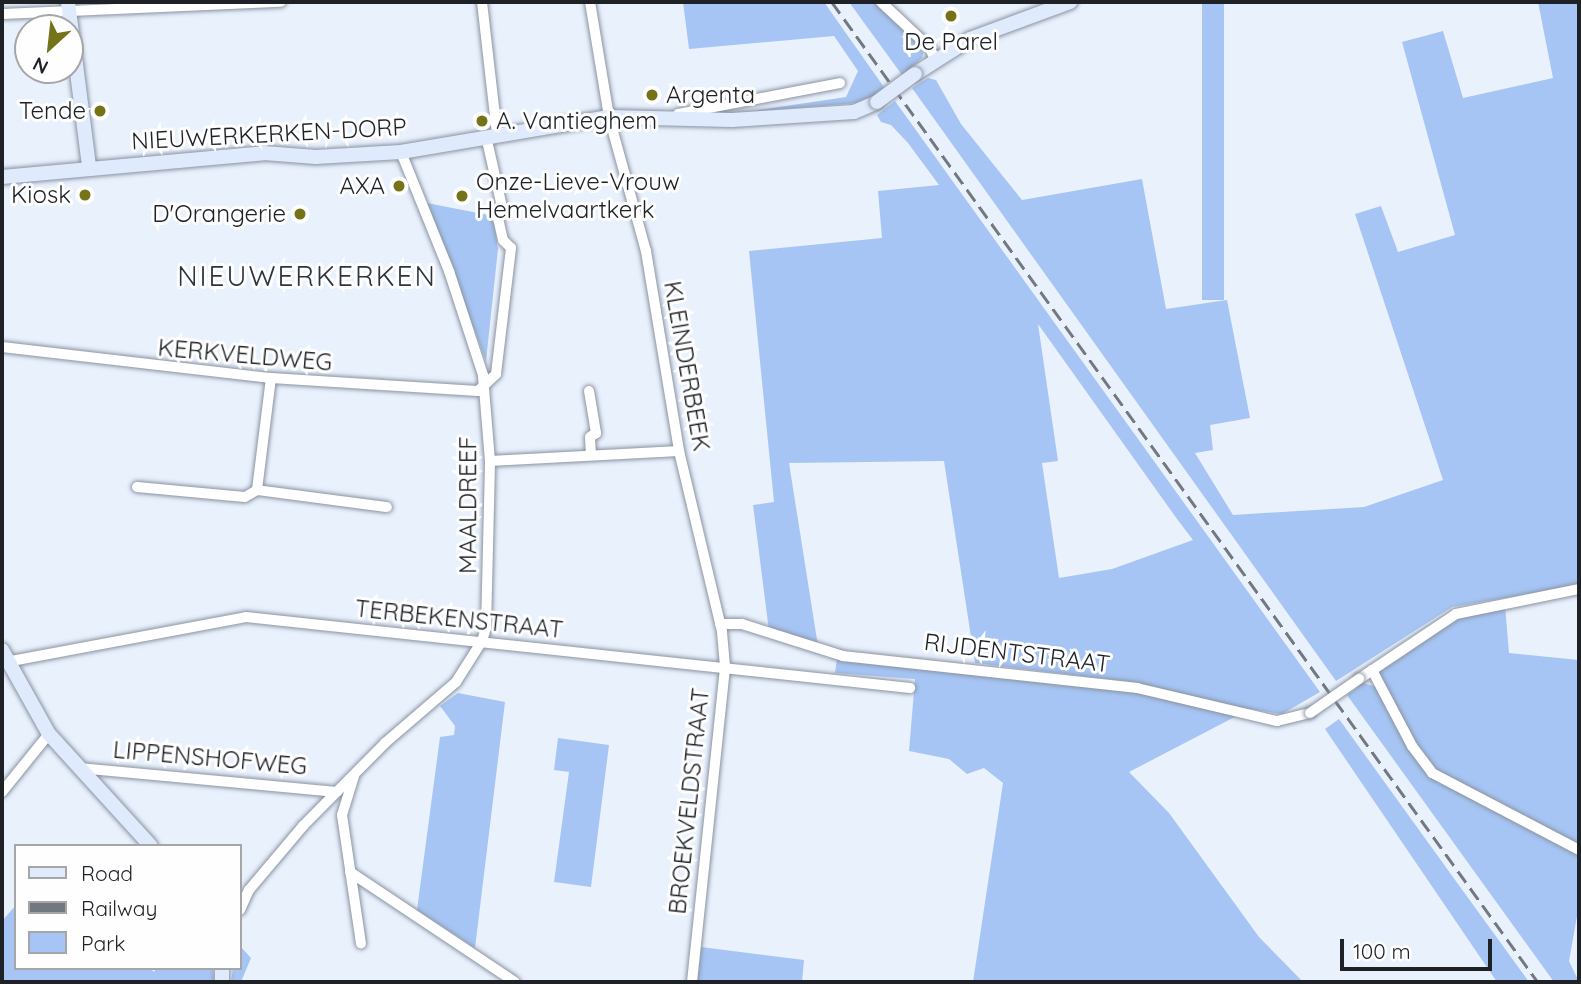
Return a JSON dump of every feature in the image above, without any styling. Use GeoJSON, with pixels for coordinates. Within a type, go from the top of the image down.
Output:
{"type":"FeatureCollection","features":[{"type":"Feature","properties":{"kind":"street"},"geometry":{"type":"LineString","coordinates":[[2,15],[68,6],[281,2]]}},
{"type":"Feature","properties":{"kind":"street","name":"MAALDREEF"},"geometry":{"type":"LineString","coordinates":[[482,2],[492,135],[502,207],[498,218],[503,240],[511,248],[496,374],[485,388]]}},
{"type":"Feature","properties":{"kind":"street","name":"KLEINDERBEEK"},"geometry":{"type":"LineString","coordinates":[[590,2],[609,117],[646,251],[679,451],[720,624]]}},
{"type":"Feature","properties":{"kind":"street"},"geometry":{"type":"LineString","coordinates":[[881,2],[930,48],[935,60]]}},
{"type":"Feature","properties":{"kind":"street","name":"NIEUWERKERKEN-DORP"},"geometry":{"type":"LineString","coordinates":[[2,177],[264,153],[316,158],[401,152],[609,117],[674,115],[732,120],[853,112],[877,102],[935,60],[970,39],[1070,2]]}},
{"type":"Feature","properties":{"kind":"street"},"geometry":{"type":"LineString","coordinates":[[68,6],[89,167]]}},
{"type":"Feature","properties":{"kind":"street"},"geometry":{"type":"LineString","coordinates":[[674,115],[840,83]]}},
{"type":"Feature","properties":{"kind":"street","name":"MAALDREEF"},"geometry":{"type":"LineString","coordinates":[[242,906],[249,890],[272,860],[337,792],[456,682],[482,642],[489,609],[489,461],[485,388],[449,271],[401,152]]}},
{"type":"Feature","properties":{"kind":"street","name":"KERKVELDWEG"},"geometry":{"type":"LineString","coordinates":[[2,347],[379,388],[485,388]]}},
{"type":"Feature","properties":{"kind":"street"},"geometry":{"type":"LineString","coordinates":[[257,490],[271,378]]}},
{"type":"Feature","properties":{"kind":"street"},"geometry":{"type":"LineString","coordinates":[[589,391],[596,433],[590,437],[591,454]]}},
{"type":"Feature","properties":{"kind":"street"},"geometry":{"type":"LineString","coordinates":[[489,461],[679,451]]}},
{"type":"Feature","properties":{"kind":"street"},"geometry":{"type":"LineString","coordinates":[[137,487],[245,498],[257,490],[387,507]]}},
{"type":"Feature","properties":{"kind":"street"},"geometry":{"type":"LineString","coordinates":[[1579,589],[1471,608],[1372,670],[1412,746],[1432,773],[1579,850]]}},
{"type":"Feature","properties":{"kind":"street","name":"TERBEKENSTRAAT"},"geometry":{"type":"LineString","coordinates":[[4,656],[246,617],[910,688]]}},
{"type":"Feature","properties":{"kind":"street","name":"BROEKVELDSTRAAT"},"geometry":{"type":"LineString","coordinates":[[692,982],[725,667],[720,624]]}},
{"type":"Feature","properties":{"kind":"street","name":"RIJDENTSTRAAT"},"geometry":{"type":"LineString","coordinates":[[720,624],[742,624],[843,656],[1137,688],[1278,721],[1310,713],[1372,670]]}},
{"type":"Feature","properties":{"kind":"street"},"geometry":{"type":"LineString","coordinates":[[4,656],[49,734],[149,844]]}},
{"type":"Feature","properties":{"kind":"street"},"geometry":{"type":"LineString","coordinates":[[2,792],[49,734]]}},
{"type":"Feature","properties":{"kind":"street","name":"LIPPENSHOFWEG"},"geometry":{"type":"LineString","coordinates":[[79,768],[337,792]]}},
{"type":"Feature","properties":{"kind":"street"},"geometry":{"type":"LineString","coordinates":[[355,774],[342,815],[361,944]]}},
{"type":"Feature","properties":{"kind":"street"},"geometry":{"type":"LineString","coordinates":[[350,872],[515,982]]}},
{"type":"Feature","properties":{"kind":"green space"},"geometry":{"type":"Polygon","coordinates":[[[683,2],[824,2],[886,90],[856,103],[746,112],[846,97],[858,71],[834,36],[689,49],[683,2]]]}},
{"type":"Feature","properties":{"kind":"green space"},"geometry":{"type":"Polygon","coordinates":[[[849,2],[876,2],[924,50],[922,58],[902,75],[849,2]]]}},
{"type":"Feature","properties":{"kind":"green space"},"geometry":{"type":"Polygon","coordinates":[[[1202,2],[1224,2],[1224,300],[1202,300],[1202,2]]]}},
{"type":"Feature","properties":{"kind":"green space"},"geometry":{"type":"Polygon","coordinates":[[[1538,2],[1579,2],[1579,585],[1452,607],[1336,681],[912,88],[928,78],[936,80],[961,124],[1022,200],[1142,179],[1166,309],[1227,300],[1250,418],[1210,425],[1213,450],[1195,453],[1233,515],[1364,507],[1443,480],[1355,214],[1381,206],[1398,252],[1455,235],[1402,42],[1443,31],[1463,98],[1553,78],[1538,2]]]}},
{"type":"Feature","properties":{"kind":"green space"},"geometry":{"type":"Polygon","coordinates":[[[895,101],[1320,692],[1282,714],[1250,709],[1129,772],[1169,813],[1259,937],[1303,982],[973,982],[1003,783],[984,768],[967,774],[949,759],[909,751],[915,679],[835,673],[837,658],[1139,692],[1139,683],[975,663],[944,461],[789,463],[818,646],[769,631],[753,505],[774,502],[749,251],[882,238],[878,191],[939,185],[908,143],[891,125],[881,122],[877,115],[895,101]],[[1038,324],[1058,461],[1042,463],[1059,578],[1112,569],[1193,540],[1038,324]]]}},
{"type":"Feature","properties":{"kind":"green space"},"geometry":{"type":"Polygon","coordinates":[[[427,203],[493,216],[498,249],[486,361],[427,203]]]}},
{"type":"Feature","properties":{"kind":"green space"},"geometry":{"type":"Polygon","coordinates":[[[1505,605],[1509,653],[1579,660],[1579,846],[1442,776],[1414,741],[1378,675],[1379,669],[1459,615],[1505,605]]]}},
{"type":"Feature","properties":{"kind":"green space"},"geometry":{"type":"Polygon","coordinates":[[[1363,683],[1377,687],[1438,781],[1579,854],[1579,905],[1569,961],[1579,982],[1554,982],[1347,695],[1363,683]]]}},
{"type":"Feature","properties":{"kind":"green space"},"geometry":{"type":"Polygon","coordinates":[[[458,693],[505,702],[475,948],[417,910],[440,737],[454,735],[455,726],[440,706],[458,693]]]}},
{"type":"Feature","properties":{"kind":"green space"},"geometry":{"type":"Polygon","coordinates":[[[1339,719],[1529,982],[1497,982],[1325,729],[1339,719]]]}},
{"type":"Feature","properties":{"kind":"green space"},"geometry":{"type":"Polygon","coordinates":[[[558,738],[609,745],[591,887],[554,882],[569,772],[554,770],[558,738]]]}},
{"type":"Feature","properties":{"kind":"green space"},"geometry":{"type":"Polygon","coordinates":[[[14,907],[14,970],[213,970],[214,982],[4,982],[2,921],[14,907]]]}},
{"type":"Feature","properties":{"kind":"green space"},"geometry":{"type":"Polygon","coordinates":[[[701,947],[804,960],[802,982],[697,982],[701,947]]]}},
{"type":"Feature","properties":{"kind":"green space"},"geometry":{"type":"Polygon","coordinates":[[[242,948],[251,958],[241,982],[231,982],[233,970],[242,970],[242,948]]]}},
{"type":"Feature","properties":{"kind":"railway"},"geometry":{"type":"LineString","coordinates":[[832,2],[1538,982]]}},
{"type":"Feature","properties":{"kind":"place","name":"De Parel"},"geometry":{"type":"Point","coordinates":[951,16]}},
{"type":"Feature","properties":{"kind":"place","name":"Argenta"},"geometry":{"type":"Point","coordinates":[652,95]}},
{"type":"Feature","properties":{"kind":"place","name":"Tende"},"geometry":{"type":"Point","coordinates":[100,111]}},
{"type":"Feature","properties":{"kind":"place","name":"A. Vantieghem"},"geometry":{"type":"Point","coordinates":[482,121]}},
{"type":"Feature","properties":{"kind":"place","name":"AXA"},"geometry":{"type":"Point","coordinates":[399,186]}},
{"type":"Feature","properties":{"kind":"place","name":"Kiosk"},"geometry":{"type":"Point","coordinates":[85,195]}},
{"type":"Feature","properties":{"kind":"place","name":"Onze-Lieve-Vrouw Hemelvaartkerk"},"geometry":{"type":"Point","coordinates":[462,196]}},
{"type":"Feature","properties":{"kind":"place","name":"D'Orangerie"},"geometry":{"type":"Point","coordinates":[300,214]}},
{"type":"Feature","properties":{"kind":"district","name":"NIEUWERKERKEN"},"geometry":{"type":"Point","coordinates":[307,276]}}]}
